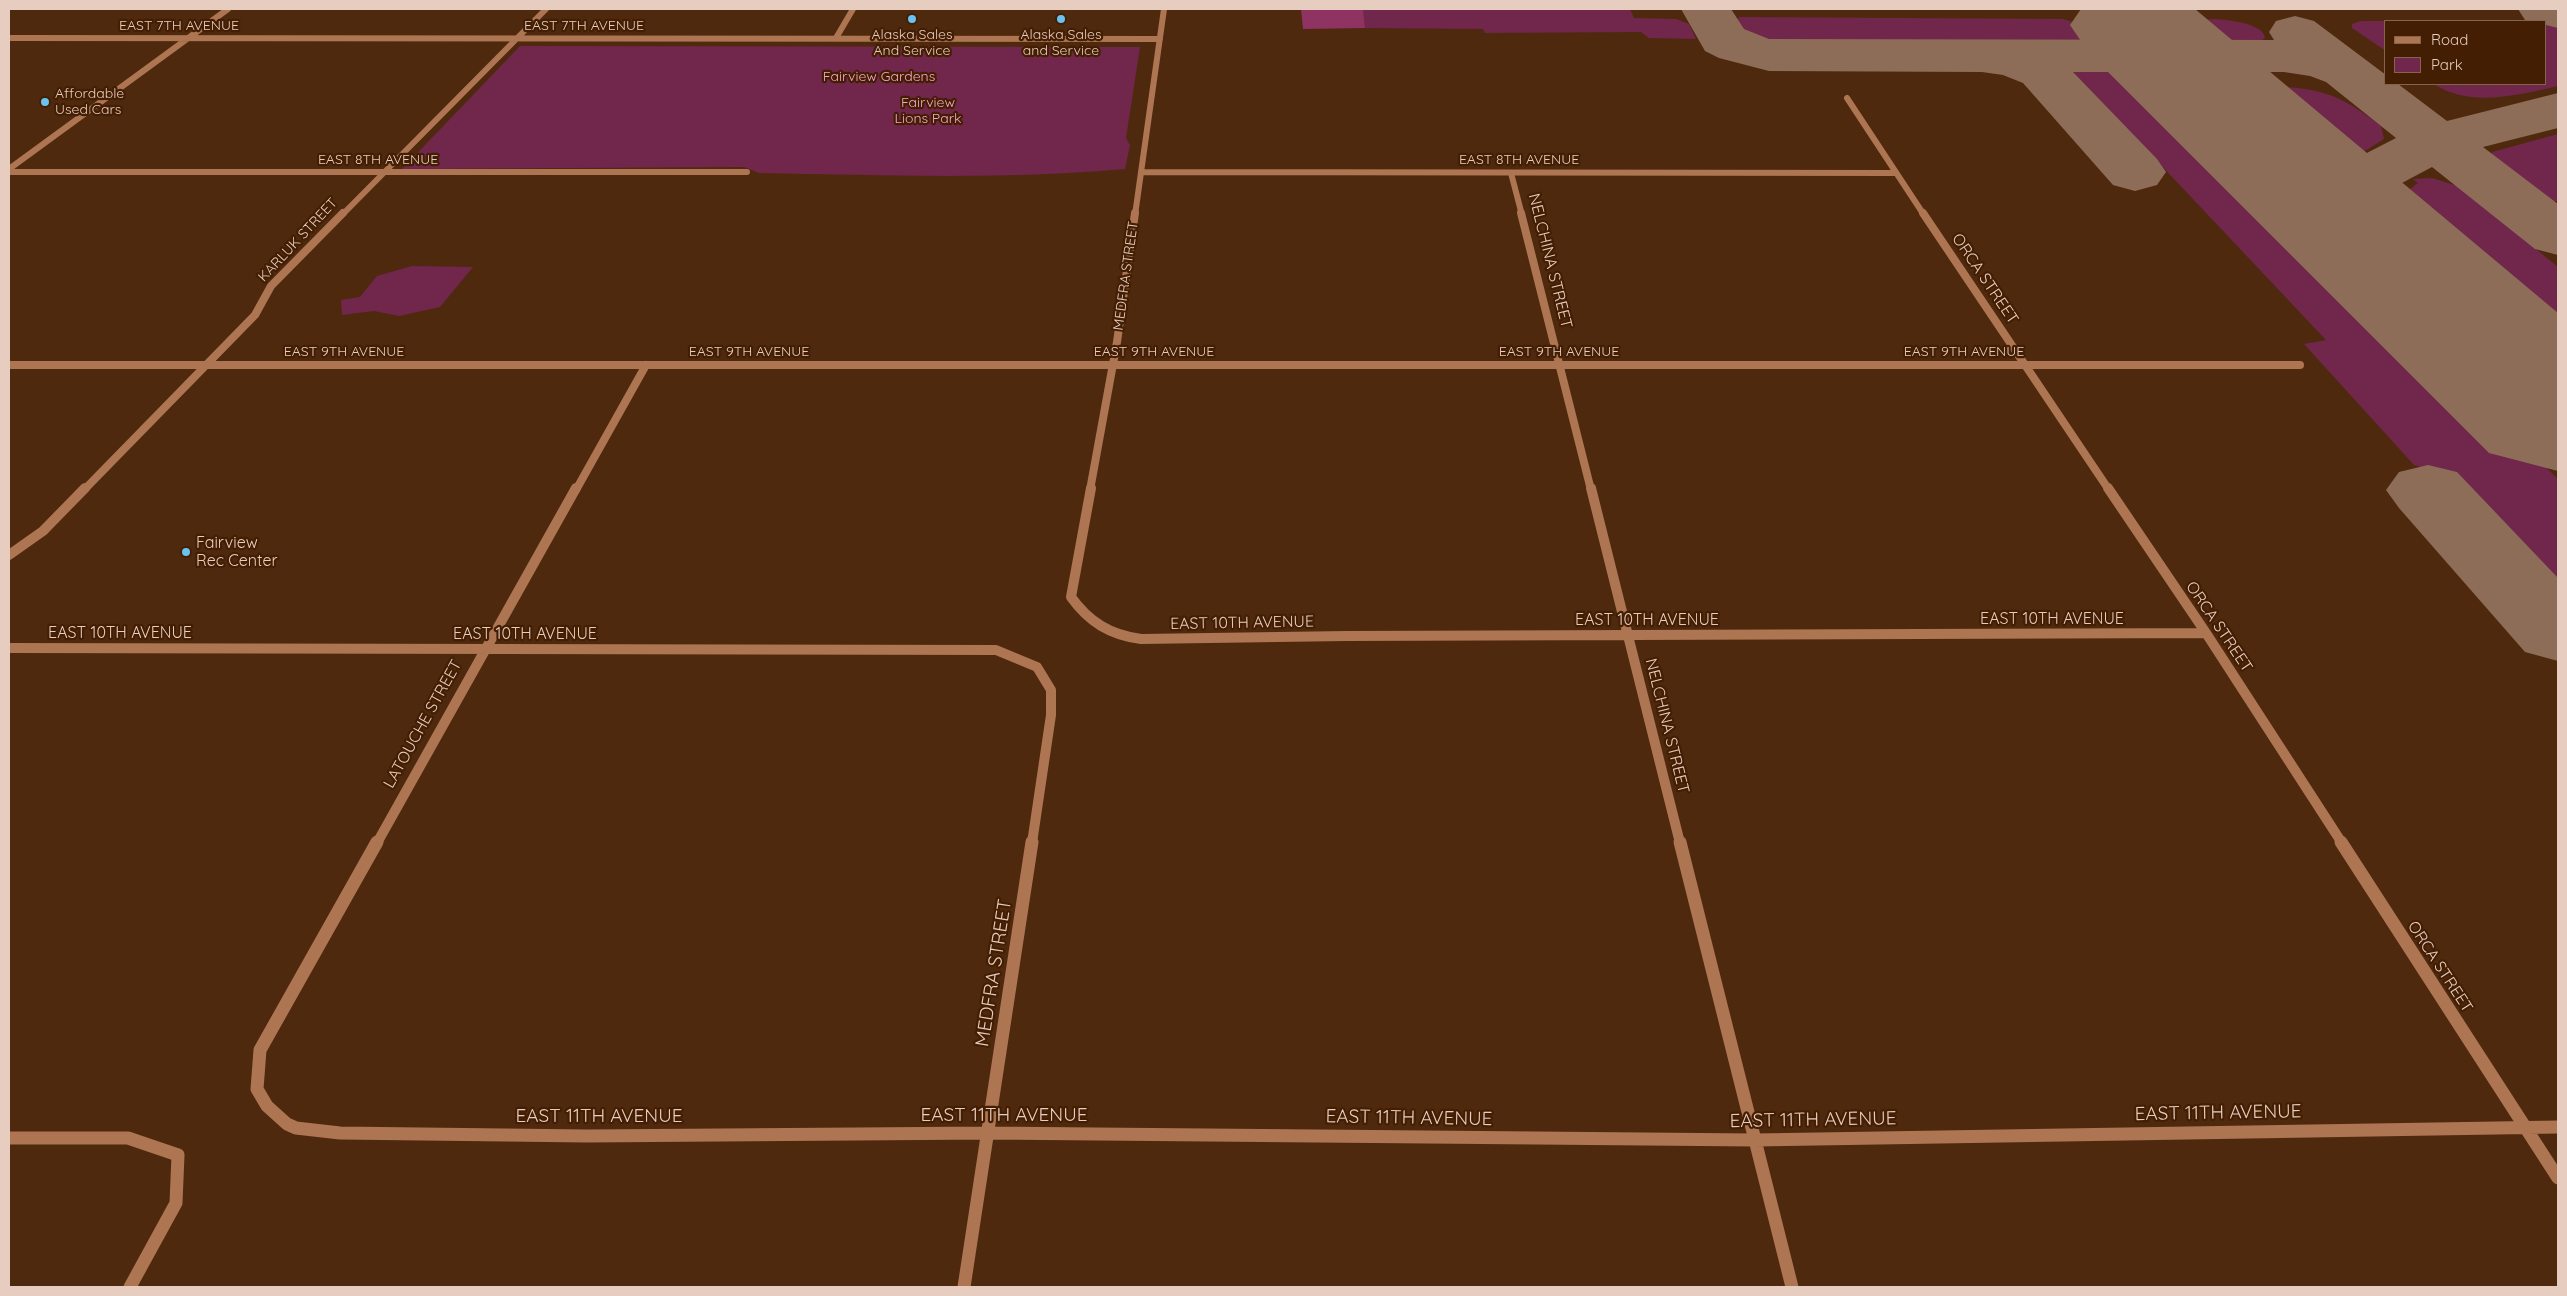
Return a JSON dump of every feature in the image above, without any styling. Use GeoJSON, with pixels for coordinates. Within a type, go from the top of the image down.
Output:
{"type":"FeatureCollection","features":[{"type":"Feature","properties":{"kind":"street"},"geometry":{"type":"LineString","coordinates":[[9,170],[186,38],[228,9]]}},
{"type":"Feature","properties":{"kind":"street","name":"KARLUK STREET"},"geometry":{"type":"LineString","coordinates":[[9,555],[43,531],[207,365],[255,315],[270,286],[546,9]]}},
{"type":"Feature","properties":{"kind":"street"},"geometry":{"type":"LineString","coordinates":[[836,38],[853,9]]}},
{"type":"Feature","properties":{"kind":"street","name":"MEDFRA STREET"},"geometry":{"type":"LineString","coordinates":[[1092,623],[1071,597],[1113,365],[1164,9]]}},
{"type":"Feature","properties":{"kind":"street","name":"EAST 7TH AVENUE"},"geometry":{"type":"LineString","coordinates":[[9,38],[1160,39]]}},
{"type":"Feature","properties":{"kind":"street","name":"ORCA STREET"},"geometry":{"type":"LineString","coordinates":[[1847,98],[2024,365],[2206,633],[2558,1178]]}},
{"type":"Feature","properties":{"kind":"street","name":"EAST 8TH AVENUE"},"geometry":{"type":"LineString","coordinates":[[9,170],[747,172]]}},
{"type":"Feature","properties":{"kind":"street","name":"EAST 8TH AVENUE"},"geometry":{"type":"LineString","coordinates":[[1141,172],[1896,173]]}},
{"type":"Feature","properties":{"kind":"street","name":"NELCHINA STREET"},"geometry":{"type":"LineString","coordinates":[[1511,173],[1792,1287]]}},
{"type":"Feature","properties":{"kind":"street","name":"EAST 9TH AVENUE"},"geometry":{"type":"LineString","coordinates":[[9,365],[2300,365]]}},
{"type":"Feature","properties":{"kind":"street","name":"LATOUCHE STREET"},"geometry":{"type":"LineString","coordinates":[[267,1106],[257,1088],[260,1050],[646,365]]}},
{"type":"Feature","properties":{"kind":"street","name":"EAST 10TH AVENUE"},"geometry":{"type":"LineString","coordinates":[[1092,623],[1130,639],[2206,633]]}},
{"type":"Feature","properties":{"kind":"street","name":"EAST 10TH AVENUE"},"geometry":{"type":"LineString","coordinates":[[9,648],[996,650],[1038,667]]}},
{"type":"Feature","properties":{"kind":"street","name":"MEDFRA STREET"},"geometry":{"type":"LineString","coordinates":[[964,1287],[1051,715],[1051,690],[1038,667]]}},
{"type":"Feature","properties":{"kind":"street","name":"EAST 11TH AVENUE"},"geometry":{"type":"LineString","coordinates":[[267,1106],[287,1124],[296,1128],[340,1133],[587,1136],[988,1133],[1755,1140],[2558,1127]]}},
{"type":"Feature","properties":{"kind":"street"},"geometry":{"type":"LineString","coordinates":[[9,1138],[128,1138],[178,1155],[176,1203],[130,1287]]}},
{"type":"Feature","properties":{"kind":"green space"},"geometry":{"type":"Polygon","coordinates":[[[1363,9],[1630,9],[1634,18],[1676,19],[1689,24],[1696,39],[1649,38],[1641,32],[1485,33],[1483,29],[1365,28],[1363,9]]]}},
{"type":"Feature","properties":{"kind":"green space"},"geometry":{"type":"Polygon","coordinates":[[[1740,17],[2063,19],[2083,25],[2094,33],[2092,43],[2083,47],[1793,48],[1766,44],[1747,35],[1734,21],[1740,17]]]}},
{"type":"Feature","properties":{"kind":"green space"},"geometry":{"type":"Polygon","coordinates":[[[2194,20],[2236,21],[2252,26],[2263,33],[2265,38],[2248,45],[2226,44],[2203,39],[2186,31],[2184,26],[2194,20]]]}},
{"type":"Feature","properties":{"kind":"green space"},"geometry":{"type":"Polygon","coordinates":[[[2361,21],[2384,21],[2384,50],[2352,28],[2352,24],[2361,21]]]}},
{"type":"Feature","properties":{"kind":"green space"},"geometry":{"type":"Polygon","coordinates":[[[2547,23],[2558,27],[2558,86],[2511,96],[2479,98],[2463,96],[2436,85],[2547,85],[2547,23]]]}},
{"type":"Feature","properties":{"kind":"green space","name":"Fairview Lions Park"},"geometry":{"type":"Polygon","coordinates":[[[520,46],[1140,47],[1126,138],[1130,145],[1125,169],[1034,175],[942,176],[759,173],[744,167],[402,169],[520,46]]]}},
{"type":"Feature","properties":{"kind":"green space"},"geometry":{"type":"Polygon","coordinates":[[[2093,67],[2125,73],[2140,79],[2154,88],[2558,479],[2558,584],[2452,476],[2414,465],[2304,344],[2326,340],[2073,72],[2093,67]]]}},
{"type":"Feature","properties":{"kind":"green space"},"geometry":{"type":"Polygon","coordinates":[[[2280,87],[2310,90],[2346,102],[2381,126],[2384,139],[2349,161],[2334,158],[2263,99],[2263,91],[2280,87]]]}},
{"type":"Feature","properties":{"kind":"green space"},"geometry":{"type":"Polygon","coordinates":[[[2558,134],[2558,201],[2545,201],[2491,158],[2492,152],[2558,134]]]}},
{"type":"Feature","properties":{"kind":"green space"},"geometry":{"type":"Polygon","coordinates":[[[2432,178],[2458,186],[2558,267],[2558,358],[2400,216],[2397,199],[2418,183],[2413,179],[2432,178]]]}},
{"type":"Feature","properties":{"kind":"green space"},"geometry":{"type":"Polygon","coordinates":[[[412,266],[473,267],[440,307],[399,316],[374,311],[342,315],[341,300],[360,297],[377,276],[412,266]]]}},
{"type":"Feature","properties":{"kind":"shaded area"},"geometry":{"type":"Polygon","coordinates":[[[1301,9],[1363,9],[1365,28],[1303,29],[1301,9]]]}},
{"type":"Feature","properties":{"kind":"taxiway"},"geometry":{"type":"LineString","coordinates":[[1706,9],[1724,40],[1738,47],[1769,55],[2284,56],[2322,61],[2345,71]]}},
{"type":"Feature","properties":{"kind":"taxiway"},"geometry":{"type":"LineString","coordinates":[[2543,9],[2558,13]]}},
{"type":"Feature","properties":{"kind":"taxiway"},"geometry":{"type":"LineString","coordinates":[[2295,32],[2345,71]]}},
{"type":"Feature","properties":{"kind":"taxiway"},"geometry":{"type":"LineString","coordinates":[[1984,56],[2014,60],[2042,71],[2135,172]]}},
{"type":"Feature","properties":{"kind":"taxiway"},"geometry":{"type":"LineString","coordinates":[[2345,71],[2429,135]]}},
{"type":"Feature","properties":{"kind":"taxiway"},"geometry":{"type":"LineString","coordinates":[[2451,152],[2448,142],[2457,136],[2558,110]]}},
{"type":"Feature","properties":{"kind":"taxiway"},"geometry":{"type":"LineString","coordinates":[[2343,216],[2338,200],[2342,191],[2421,149],[2429,140],[2429,135]]}},
{"type":"Feature","properties":{"kind":"taxiway"},"geometry":{"type":"LineString","coordinates":[[2429,135],[2558,235]]}},
{"type":"Feature","properties":{"kind":"taxiway"},"geometry":{"type":"LineString","coordinates":[[2428,490],[2558,632]]}},
{"type":"Feature","properties":{"kind":"runway"},"geometry":{"type":"LineString","coordinates":[[2135,25],[2558,412]]}},
{"type":"Feature","properties":{"kind":"place","name":"Alaska Sales And Service"},"geometry":{"type":"Point","coordinates":[912,19]}},
{"type":"Feature","properties":{"kind":"place","name":"Alaska Sales and Service"},"geometry":{"type":"Point","coordinates":[1061,19]}},
{"type":"Feature","properties":{"kind":"place","name":"Affordable Used Cars"},"geometry":{"type":"Point","coordinates":[45,102]}},
{"type":"Feature","properties":{"kind":"place","name":"Fairview Rec Center"},"geometry":{"type":"Point","coordinates":[186,552]}},
{"type":"Feature","properties":{"kind":"park label","name":"Fairview Gardens"},"geometry":{"type":"Point","coordinates":[879,77]}}]}
